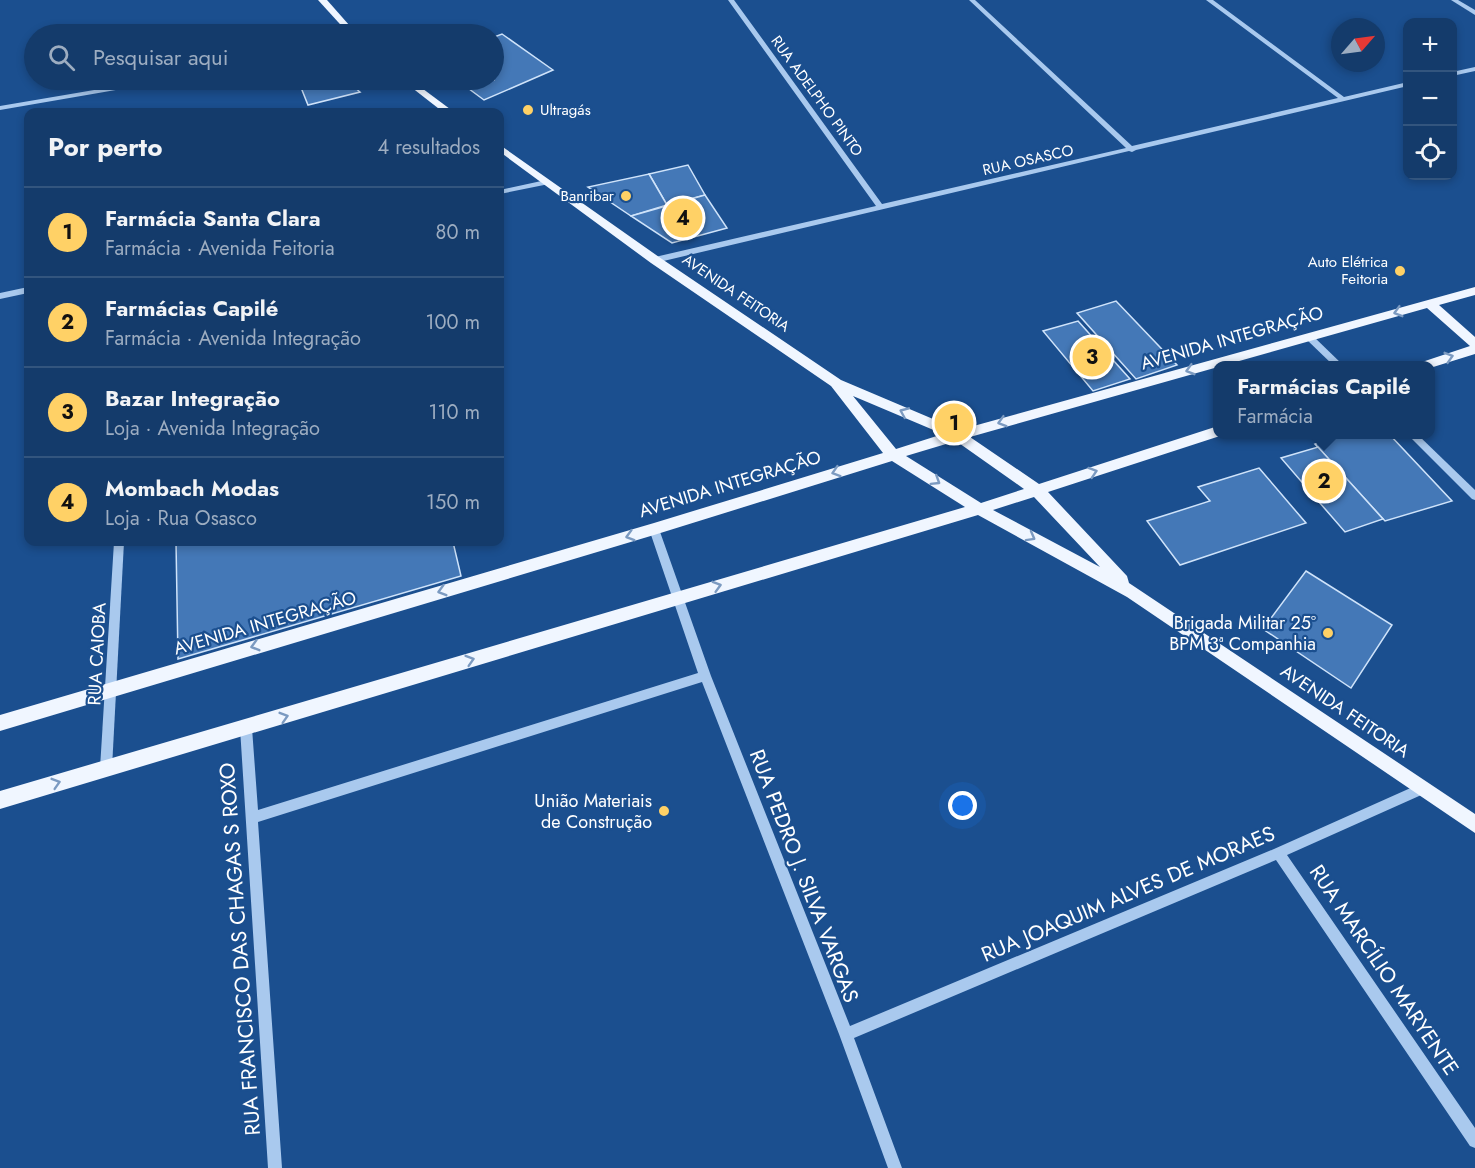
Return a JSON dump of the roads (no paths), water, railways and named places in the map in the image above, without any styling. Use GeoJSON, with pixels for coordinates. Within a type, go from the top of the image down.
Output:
{"type":"FeatureCollection","features":[{"type":"Feature","properties":{"kind":"main road"},"geometry":{"type":"LineString","coordinates":[[322,0],[344,24]]}},
{"type":"Feature","properties":{"kind":"main road"},"geometry":{"type":"LineString","coordinates":[[419,90],[444,108]]}},
{"type":"Feature","properties":{"kind":"main road","name":"AVENIDA FEITORIA"},"geometry":{"type":"LineString","coordinates":[[504,151],[655,260],[836,383],[958,435],[1037,490],[1132,592]]}},
{"type":"Feature","properties":{"kind":"main road","name":"AVENIDA INTEGRAÇÃO"},"geometry":{"type":"LineString","coordinates":[[1223,361],[1475,291]]}},
{"type":"Feature","properties":{"kind":"main road"},"geometry":{"type":"LineString","coordinates":[[1429,303],[1475,344]]}},
{"type":"Feature","properties":{"kind":"main road"},"geometry":{"type":"LineString","coordinates":[[1435,362],[1475,349]]}},
{"type":"Feature","properties":{"kind":"main road","name":"AVENIDA INTEGRAÇÃO"},"geometry":{"type":"LineString","coordinates":[[0,723],[654,529],[892,454],[1213,364]]}},
{"type":"Feature","properties":{"kind":"main road","name":"AVENIDA FEITORIA"},"geometry":{"type":"LineString","coordinates":[[836,383],[892,454],[980,508],[1132,592],[1475,824]]}},
{"type":"Feature","properties":{"kind":"main road"},"geometry":{"type":"LineString","coordinates":[[0,800],[980,508],[1213,433]]}},
{"type":"Feature","properties":{"kind":"street","name":"RUA ADELPHO PINTO"},"geometry":{"type":"LineString","coordinates":[[731,0],[882,208]]}},
{"type":"Feature","properties":{"kind":"street"},"geometry":{"type":"LineString","coordinates":[[972,0],[1132,150]]}},
{"type":"Feature","properties":{"kind":"street"},"geometry":{"type":"LineString","coordinates":[[1209,0],[1343,99]]}},
{"type":"Feature","properties":{"kind":"street"},"geometry":{"type":"LineString","coordinates":[[1454,0],[1475,13]]}},
{"type":"Feature","properties":{"kind":"street"},"geometry":{"type":"LineString","coordinates":[[1457,73],[1475,69]]}},
{"type":"Feature","properties":{"kind":"street","name":"RUA OSASCO"},"geometry":{"type":"LineString","coordinates":[[655,260],[1403,85]]}},
{"type":"Feature","properties":{"kind":"street"},"geometry":{"type":"LineString","coordinates":[[0,108],[104,90]]}},
{"type":"Feature","properties":{"kind":"street"},"geometry":{"type":"LineString","coordinates":[[504,191],[546,182]]}},
{"type":"Feature","properties":{"kind":"street"},"geometry":{"type":"LineString","coordinates":[[0,296],[24,291]]}},
{"type":"Feature","properties":{"kind":"street"},"geometry":{"type":"LineString","coordinates":[[1309,337],[1335,361]]}},
{"type":"Feature","properties":{"kind":"street"},"geometry":{"type":"LineString","coordinates":[[1415,439],[1475,496]]}},
{"type":"Feature","properties":{"kind":"street","name":"RUA PEDRO J. SILVA VARGAS"},"geometry":{"type":"LineString","coordinates":[[654,529],[705,676],[846,1034],[895,1168]]}},
{"type":"Feature","properties":{"kind":"street","name":"RUA CAIOBA"},"geometry":{"type":"LineString","coordinates":[[106,768],[119,546]]}},
{"type":"Feature","properties":{"kind":"street"},"geometry":{"type":"LineString","coordinates":[[254,817],[705,676]]}},
{"type":"Feature","properties":{"kind":"street","name":"RUA FRANCISCO DAS CHAGAS S ROXO"},"geometry":{"type":"LineString","coordinates":[[246,728],[254,817],[275,1168]]}},
{"type":"Feature","properties":{"kind":"street","name":"RUA JOAQUIM ALVES DE MORAES"},"geometry":{"type":"LineString","coordinates":[[846,1034],[1278,853],[1424,788]]}},
{"type":"Feature","properties":{"kind":"street","name":"RUA MARCÍLIO MARYENTE"},"geometry":{"type":"LineString","coordinates":[[1278,853],[1475,1141]]}},
{"type":"Feature","properties":{"kind":"place","name":"Ultragás"},"geometry":{"type":"Point","coordinates":[528,110]}},
{"type":"Feature","properties":{"kind":"place","name":"Banribar"},"geometry":{"type":"Point","coordinates":[626,196]}},
{"type":"Feature","properties":{"kind":"place","name":"Mombach Modas"},"geometry":{"type":"Point","coordinates":[683,218]}},
{"type":"Feature","properties":{"kind":"place","name":"Auto Elétrica Feitoria"},"geometry":{"type":"Point","coordinates":[1400,271]}},
{"type":"Feature","properties":{"kind":"place","name":"Bazar Integração"},"geometry":{"type":"Point","coordinates":[1092,357]}},
{"type":"Feature","properties":{"kind":"place","name":"Farmácia Santa Clara"},"geometry":{"type":"Point","coordinates":[954,423]}},
{"type":"Feature","properties":{"kind":"place","name":"Farmácias Capilé"},"geometry":{"type":"Point","coordinates":[1324,481]}},
{"type":"Feature","properties":{"kind":"place","name":"Brigada Militar 25º BPM 3ª Companhia"},"geometry":{"type":"Point","coordinates":[1328,633]}},
{"type":"Feature","properties":{"kind":"place","name":"União Materiais de Construção"},"geometry":{"type":"Point","coordinates":[664,811]}}]}
